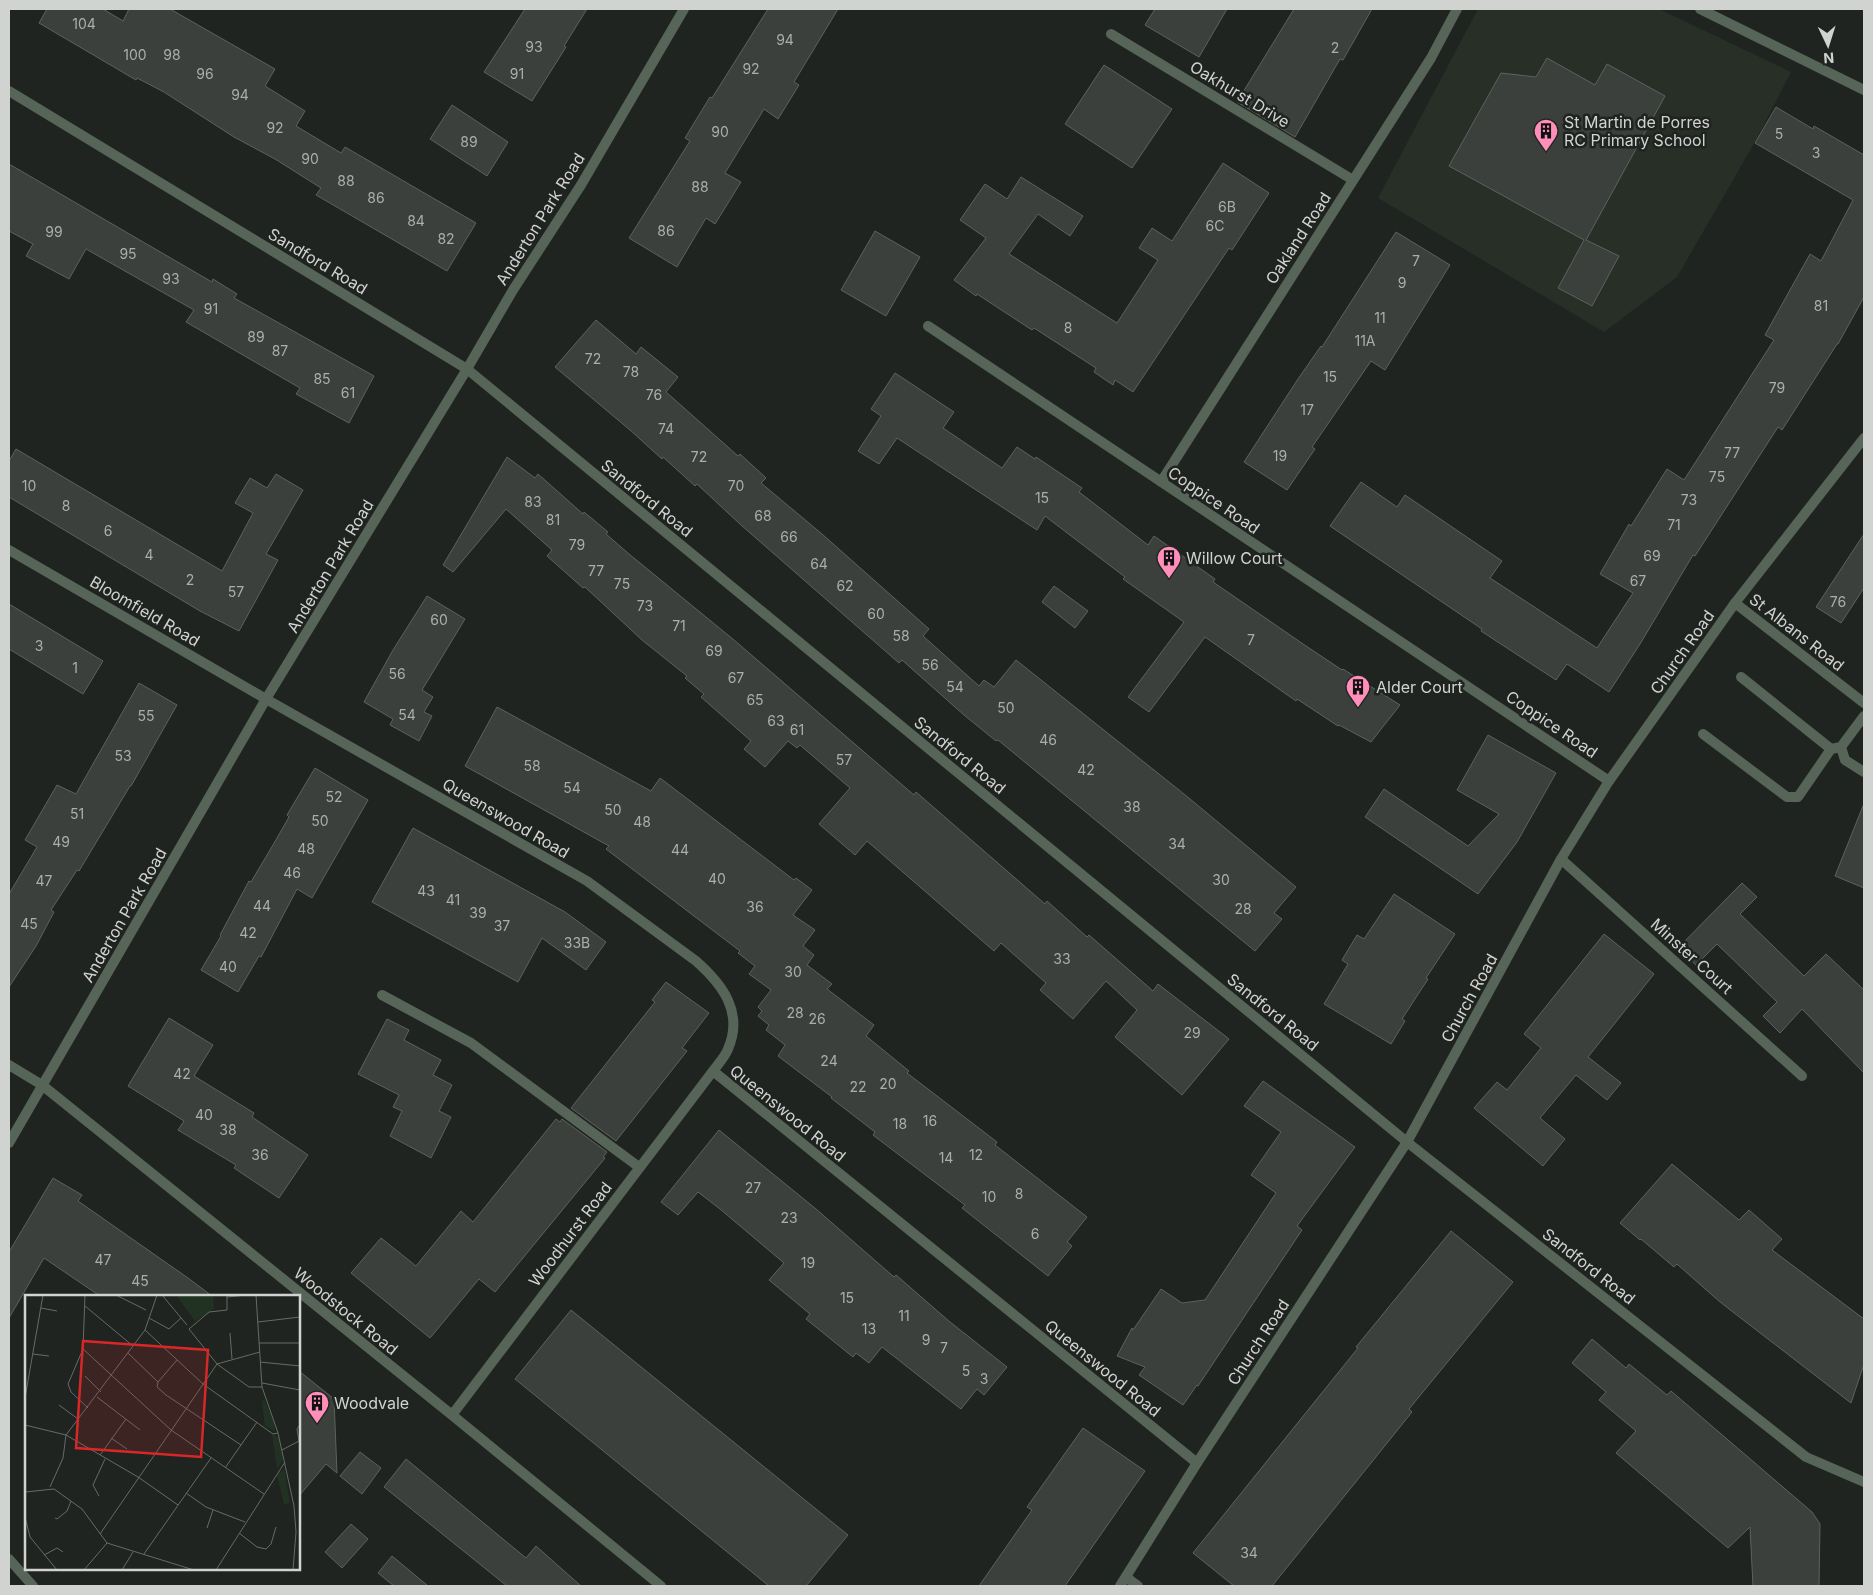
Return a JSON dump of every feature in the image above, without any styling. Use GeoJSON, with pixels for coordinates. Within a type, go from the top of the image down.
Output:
{"type":"FeatureCollection","features":[{"type":"Feature","properties":{"kind":"street","name":"Anderton Park Road"},"geometry":{"type":"LineString","coordinates":[[9,1142],[266,699],[513,290],[581,185],[684,9]]}},
{"type":"Feature","properties":{"kind":"street","name":"Oakland Road"},"geometry":{"type":"LineString","coordinates":[[1160,482],[1431,58],[1457,9]]}},
{"type":"Feature","properties":{"kind":"street"},"geometry":{"type":"LineString","coordinates":[[1700,9],[1864,90]]}},
{"type":"Feature","properties":{"kind":"street","name":"Oakhurst Drive"},"geometry":{"type":"LineString","coordinates":[[1111,34],[1353,180]]}},
{"type":"Feature","properties":{"kind":"street","name":"Sandford Road"},"geometry":{"type":"LineString","coordinates":[[9,91],[467,369],[1407,1142],[1806,1457],[1864,1482]]}},
{"type":"Feature","properties":{"kind":"street","name":"Coppice Road"},"geometry":{"type":"LineString","coordinates":[[928,326],[1609,780]]}},
{"type":"Feature","properties":{"kind":"street","name":"Church Road"},"geometry":{"type":"LineString","coordinates":[[1123,1582],[1197,1463],[1407,1142],[1561,859],[1609,780],[1735,603],[1864,438]]}},
{"type":"Feature","properties":{"kind":"street","name":"Bloomfield Road"},"geometry":{"type":"LineString","coordinates":[[9,550],[266,699]]}},
{"type":"Feature","properties":{"kind":"street","name":"St Albans Road"},"geometry":{"type":"LineString","coordinates":[[1735,603],[1864,703]]}},
{"type":"Feature","properties":{"kind":"street"},"geometry":{"type":"LineString","coordinates":[[1741,677],[1836,748],[1845,760],[1864,772]]}},
{"type":"Feature","properties":{"kind":"street","name":"Queenswood Road"},"geometry":{"type":"LineString","coordinates":[[266,699],[587,881],[696,961],[713,976],[723,989],[730,1002],[733,1018],[733,1035],[728,1051],[713,1071],[1197,1463]]}},
{"type":"Feature","properties":{"kind":"street"},"geometry":{"type":"LineString","coordinates":[[1703,734],[1787,797],[1798,797],[1864,716]]}},
{"type":"Feature","properties":{"kind":"street","name":"Minster Court"},"geometry":{"type":"LineString","coordinates":[[1561,859],[1802,1076]]}},
{"type":"Feature","properties":{"kind":"street"},"geometry":{"type":"LineString","coordinates":[[382,995],[471,1043],[639,1167]]}},
{"type":"Feature","properties":{"kind":"street","name":"Woodstock Road"},"geometry":{"type":"LineString","coordinates":[[9,1065],[42,1085],[661,1586]]}},
{"type":"Feature","properties":{"kind":"street","name":"Woodhurst Road"},"geometry":{"type":"LineString","coordinates":[[452,1415],[713,1071]]}},
{"type":"Feature","properties":{"kind":"street"},"geometry":{"type":"LineString","coordinates":[[9,1559],[33,1586]]}},
{"type":"Feature","properties":{"kind":"street"},"geometry":{"type":"LineString","coordinates":[[1123,1582],[1138,1586]]}},
{"type":"Feature","properties":{"kind":"shaded area"},"geometry":{"type":"Polygon","coordinates":[[[1478,9],[1659,9],[1791,72],[1756,140],[1677,277],[1604,332],[1378,198],[1478,9]]]}},
{"type":"Feature","properties":{"kind":"building"},"geometry":{"type":"Polygon","coordinates":[[[47,9],[103,9],[123,21],[129,9],[170,9],[275,69],[265,86],[305,111],[296,126],[341,153],[345,147],[476,223],[447,271],[316,195],[321,188],[275,159],[234,137],[164,92],[137,78],[136,80],[39,23],[47,9]]]}},
{"type":"Feature","properties":{"kind":"building"},"geometry":{"type":"Polygon","coordinates":[[[525,9],[587,9],[532,101],[484,72],[525,9]]]}},
{"type":"Feature","properties":{"kind":"building"},"geometry":{"type":"Polygon","coordinates":[[[768,9],[838,9],[794,82],[799,85],[778,119],[764,109],[725,173],[741,182],[715,224],[706,218],[677,267],[629,238],[690,141],[685,138],[768,9]]]}},
{"type":"Feature","properties":{"kind":"building"},"geometry":{"type":"Polygon","coordinates":[[[1155,9],[1227,9],[1199,57],[1145,25],[1155,9]]]}},
{"type":"Feature","properties":{"kind":"building"},"geometry":{"type":"Polygon","coordinates":[[[1294,9],[1372,9],[1343,60],[1340,59],[1295,137],[1237,102],[1294,9]]]}},
{"type":"Feature","properties":{"kind":"building","name":"St Martin de Porres RC Primary School"},"geometry":{"type":"Polygon","coordinates":[[[1547,58],[1595,85],[1607,64],[1665,96],[1586,240],[1619,256],[1592,306],[1558,288],[1584,240],[1449,166],[1501,73],[1536,77],[1547,58]]]}},
{"type":"Feature","properties":{"kind":"building"},"geometry":{"type":"Polygon","coordinates":[[[1104,65],[1172,109],[1132,168],[1065,124],[1104,65]]]}},
{"type":"Feature","properties":{"kind":"building"},"geometry":{"type":"Polygon","coordinates":[[[452,105],[508,142],[487,176],[430,139],[452,105]]]}},
{"type":"Feature","properties":{"kind":"building"},"geometry":{"type":"Polygon","coordinates":[[[1776,107],[1813,129],[1814,126],[1864,155],[1864,297],[1838,344],[1782,430],[1778,427],[1695,556],[1693,555],[1609,692],[1567,664],[1556,680],[1481,631],[1482,629],[1330,526],[1361,482],[1397,507],[1405,495],[1502,561],[1490,578],[1597,648],[1633,593],[1600,574],[1629,524],[1631,526],[1667,469],[1684,480],[1774,340],[1765,335],[1810,254],[1821,261],[1853,200],[1755,143],[1776,107]]]}},
{"type":"Feature","properties":{"kind":"building"},"geometry":{"type":"Polygon","coordinates":[[[1223,163],[1269,193],[1232,250],[1229,248],[1133,392],[1115,380],[1113,385],[1094,372],[1096,368],[1034,328],[1032,330],[977,294],[976,296],[954,280],[986,238],[960,220],[985,184],[1007,199],[1021,177],[1083,216],[1070,236],[1038,214],[1009,254],[1117,323],[1158,260],[1139,248],[1152,228],[1172,241],[1223,163]]]}},
{"type":"Feature","properties":{"kind":"building"},"geometry":{"type":"Polygon","coordinates":[[[9,164],[212,282],[213,279],[237,294],[234,298],[374,376],[349,423],[296,394],[300,388],[186,322],[194,310],[86,249],[69,279],[26,256],[33,244],[9,231],[9,164]]]}},
{"type":"Feature","properties":{"kind":"building"},"geometry":{"type":"Polygon","coordinates":[[[875,231],[920,257],[886,316],[841,290],[875,231]]]}},
{"type":"Feature","properties":{"kind":"building"},"geometry":{"type":"Polygon","coordinates":[[[1396,232],[1450,265],[1385,370],[1371,361],[1312,447],[1315,449],[1287,490],[1244,462],[1298,379],[1322,347],[1396,232]]]}},
{"type":"Feature","properties":{"kind":"building"},"geometry":{"type":"Polygon","coordinates":[[[596,320],[636,354],[641,347],[678,377],[666,392],[738,456],[740,454],[766,478],[761,483],[822,534],[929,629],[923,636],[979,686],[984,680],[994,687],[1016,660],[1184,794],[1296,887],[1274,913],[1282,919],[1255,951],[998,740],[996,741],[964,715],[902,660],[899,663],[741,525],[697,484],[695,486],[663,457],[662,459],[555,367],[596,320]]]}},
{"type":"Feature","properties":{"kind":"building"},"geometry":{"type":"Polygon","coordinates":[[[895,373],[954,412],[943,428],[1002,468],[1017,447],[1035,459],[1036,457],[1082,488],[1079,492],[1148,545],[1154,536],[1215,579],[1213,582],[1306,646],[1400,705],[1371,742],[1338,726],[1297,699],[1296,701],[1205,637],[1149,712],[1128,697],[1184,622],[1123,579],[1125,577],[1045,516],[1037,530],[897,438],[879,464],[858,451],[881,416],[871,409],[895,373]]]}},
{"type":"Feature","properties":{"kind":"building"},"geometry":{"type":"Polygon","coordinates":[[[16,449],[222,571],[253,513],[235,503],[250,478],[267,488],[276,474],[303,490],[266,554],[278,560],[239,631],[200,611],[9,497],[9,461],[16,449]]]}},
{"type":"Feature","properties":{"kind":"building"},"geometry":{"type":"Polygon","coordinates":[[[507,457],[535,478],[538,474],[583,514],[584,512],[608,532],[606,534],[629,554],[734,640],[914,795],[916,792],[1045,904],[1047,901],[1087,937],[1089,935],[1153,991],[1158,984],[1229,1039],[1182,1095],[1115,1037],[1137,1010],[1106,981],[1073,1019],[1040,990],[1046,983],[1001,943],[994,951],[867,841],[855,855],[819,824],[850,788],[800,745],[797,748],[788,741],[765,767],[744,749],[751,741],[701,697],[704,694],[685,678],[687,676],[642,640],[585,587],[583,588],[547,556],[552,550],[506,509],[453,572],[443,565],[507,457]]]}},
{"type":"Feature","properties":{"kind":"building"},"geometry":{"type":"Polygon","coordinates":[[[1864,534],[1864,588],[1841,623],[1816,607],[1864,534]]]}},
{"type":"Feature","properties":{"kind":"building"},"geometry":{"type":"Polygon","coordinates":[[[1054,586],[1088,611],[1075,628],[1042,602],[1054,586]]]}},
{"type":"Feature","properties":{"kind":"building"},"geometry":{"type":"Polygon","coordinates":[[[427,596],[465,619],[422,690],[433,697],[424,712],[432,716],[419,741],[390,725],[393,719],[364,702],[393,650],[427,596]]]}},
{"type":"Feature","properties":{"kind":"building"},"geometry":{"type":"Polygon","coordinates":[[[9,604],[103,661],[83,694],[9,649],[9,604]]]}},
{"type":"Feature","properties":{"kind":"building"},"geometry":{"type":"Polygon","coordinates":[[[139,683],[177,705],[131,786],[79,871],[77,870],[51,910],[54,912],[36,946],[9,987],[9,894],[37,847],[25,840],[57,785],[76,794],[139,683]]]}},
{"type":"Feature","properties":{"kind":"building"},"geometry":{"type":"Polygon","coordinates":[[[497,707],[651,791],[660,778],[794,880],[796,878],[812,890],[793,915],[815,930],[803,946],[814,955],[807,965],[832,984],[827,989],[874,1025],[866,1036],[909,1071],[907,1073],[997,1142],[995,1145],[1087,1217],[1067,1242],[1072,1246],[1048,1276],[962,1208],[965,1205],[873,1135],[875,1132],[778,1056],[785,1045],[766,1030],[769,1025],[758,1016],[762,1011],[758,1007],[771,990],[749,974],[755,966],[738,953],[740,951],[606,849],[609,846],[465,766],[497,707]]]}},
{"type":"Feature","properties":{"kind":"building"},"geometry":{"type":"Polygon","coordinates":[[[1488,735],[1556,773],[1517,842],[1478,894],[1365,817],[1384,789],[1468,846],[1499,814],[1457,790],[1488,735]]]}},
{"type":"Feature","properties":{"kind":"building"},"geometry":{"type":"Polygon","coordinates":[[[315,768],[368,800],[312,898],[297,889],[261,957],[259,956],[238,992],[201,970],[249,881],[251,882],[273,845],[289,817],[287,815],[315,768]]]}},
{"type":"Feature","properties":{"kind":"building"},"geometry":{"type":"Polygon","coordinates":[[[1864,806],[1864,888],[1835,876],[1864,806]]]}},
{"type":"Feature","properties":{"kind":"building"},"geometry":{"type":"Polygon","coordinates":[[[413,828],[565,912],[606,942],[586,970],[542,938],[518,982],[372,902],[413,828]]]}},
{"type":"Feature","properties":{"kind":"building"},"geometry":{"type":"Polygon","coordinates":[[[1742,883],[1757,897],[1740,914],[1804,976],[1826,954],[1864,990],[1864,1073],[1802,1009],[1780,1033],[1763,1016],[1777,1002],[1717,944],[1696,965],[1678,948],[1742,883]]]}},
{"type":"Feature","properties":{"kind":"building"},"geometry":{"type":"Polygon","coordinates":[[[1394,894],[1455,934],[1402,1019],[1405,1021],[1391,1044],[1324,1004],[1348,964],[1342,960],[1357,935],[1364,939],[1394,894]]]}},
{"type":"Feature","properties":{"kind":"building"},"geometry":{"type":"Polygon","coordinates":[[[1604,934],[1654,974],[1588,1057],[1621,1083],[1607,1100],[1576,1075],[1540,1118],[1565,1139],[1543,1166],[1474,1108],[1497,1082],[1507,1090],[1541,1048],[1524,1034],[1604,934]]]}},
{"type":"Feature","properties":{"kind":"building"},"geometry":{"type":"Polygon","coordinates":[[[666,982],[709,1013],[682,1048],[687,1051],[616,1141],[571,1108],[655,1002],[652,1000],[666,982]]]}},
{"type":"Feature","properties":{"kind":"building"},"geometry":{"type":"Polygon","coordinates":[[[169,1018],[213,1045],[194,1076],[254,1113],[252,1117],[308,1155],[279,1198],[234,1168],[236,1165],[178,1130],[184,1121],[128,1086],[169,1018]]]}},
{"type":"Feature","properties":{"kind":"building"},"geometry":{"type":"Polygon","coordinates":[[[387,1019],[409,1030],[404,1040],[441,1060],[433,1075],[452,1085],[439,1111],[451,1117],[431,1158],[390,1136],[402,1111],[393,1107],[399,1095],[358,1074],[387,1019]]]}},
{"type":"Feature","properties":{"kind":"building"},"geometry":{"type":"Polygon","coordinates":[[[1263,1081],[1355,1147],[1297,1226],[1302,1230],[1198,1386],[1183,1405],[1139,1375],[1145,1367],[1117,1356],[1132,1328],[1133,1330],[1161,1289],[1182,1303],[1205,1300],[1276,1193],[1251,1175],[1281,1132],[1244,1106],[1263,1081]]]}},
{"type":"Feature","properties":{"kind":"building"},"geometry":{"type":"Polygon","coordinates":[[[556,1119],[560,1122],[562,1119],[607,1152],[603,1157],[605,1158],[495,1292],[479,1279],[430,1338],[351,1273],[381,1238],[416,1266],[461,1211],[473,1222],[556,1119]]]}},
{"type":"Feature","properties":{"kind":"building"},"geometry":{"type":"Polygon","coordinates":[[[719,1130],[816,1209],[894,1277],[896,1275],[950,1322],[1007,1367],[984,1395],[977,1389],[961,1409],[882,1347],[869,1363],[856,1353],[853,1357],[806,1319],[810,1314],[769,1280],[784,1263],[720,1209],[698,1192],[678,1215],[661,1202],[719,1130]]]}},
{"type":"Feature","properties":{"kind":"building"},"geometry":{"type":"Polygon","coordinates":[[[1672,1164],[1739,1220],[1749,1210],[1782,1239],[1772,1250],[1864,1319],[1864,1364],[1851,1403],[1720,1302],[1677,1264],[1674,1267],[1620,1223],[1672,1164]]]}},
{"type":"Feature","properties":{"kind":"building"},"geometry":{"type":"Polygon","coordinates":[[[53,1178],[82,1195],[78,1201],[211,1295],[99,1295],[44,1258],[9,1318],[9,1252],[53,1178]]]}},
{"type":"Feature","properties":{"kind":"building"},"geometry":{"type":"Polygon","coordinates":[[[1451,1231],[1513,1282],[1409,1409],[1412,1412],[1272,1586],[1234,1586],[1193,1553],[1358,1348],[1356,1347],[1451,1231]]]}},
{"type":"Feature","properties":{"kind":"building"},"geometry":{"type":"Polygon","coordinates":[[[571,1310],[848,1535],[806,1586],[769,1586],[515,1379],[571,1310]]]}},
{"type":"Feature","properties":{"kind":"building"},"geometry":{"type":"Polygon","coordinates":[[[1592,1339],[1626,1368],[1629,1364],[1667,1395],[1671,1391],[1812,1512],[1820,1524],[1819,1586],[1753,1586],[1750,1527],[1728,1548],[1616,1453],[1636,1431],[1599,1400],[1606,1392],[1572,1363],[1592,1339]]]}},
{"type":"Feature","properties":{"kind":"building","name":"Woodvale"},"geometry":{"type":"Polygon","coordinates":[[[300,1372],[334,1399],[337,1473],[326,1464],[300,1495],[300,1372]]]}},
{"type":"Feature","properties":{"kind":"building"},"geometry":{"type":"Polygon","coordinates":[[[1083,1428],[1145,1471],[1065,1586],[979,1586],[1032,1510],[1027,1507],[1083,1428]]]}},
{"type":"Feature","properties":{"kind":"building"},"geometry":{"type":"Polygon","coordinates":[[[360,1452],[381,1468],[362,1494],[340,1476],[360,1452]]]}},
{"type":"Feature","properties":{"kind":"building"},"geometry":{"type":"Polygon","coordinates":[[[406,1459],[526,1558],[536,1546],[581,1586],[507,1586],[384,1487],[406,1459]]]}},
{"type":"Feature","properties":{"kind":"building"},"geometry":{"type":"Polygon","coordinates":[[[351,1524],[368,1539],[342,1568],[325,1552],[351,1524]]]}},
{"type":"Feature","properties":{"kind":"building"},"geometry":{"type":"Polygon","coordinates":[[[392,1556],[428,1586],[394,1586],[378,1573],[392,1556]]]}},
{"type":"Feature","properties":{"kind":"place","name":"St Martin de Porres RC Primary School"},"geometry":{"type":"Point","coordinates":[1546,152]}},
{"type":"Feature","properties":{"kind":"place","name":"Willow Court"},"geometry":{"type":"Point","coordinates":[1169,579]}},
{"type":"Feature","properties":{"kind":"place","name":"Alder Court"},"geometry":{"type":"Point","coordinates":[1358,708]}},
{"type":"Feature","properties":{"kind":"place","name":"Woodvale"},"geometry":{"type":"Point","coordinates":[317,1424]}}]}
